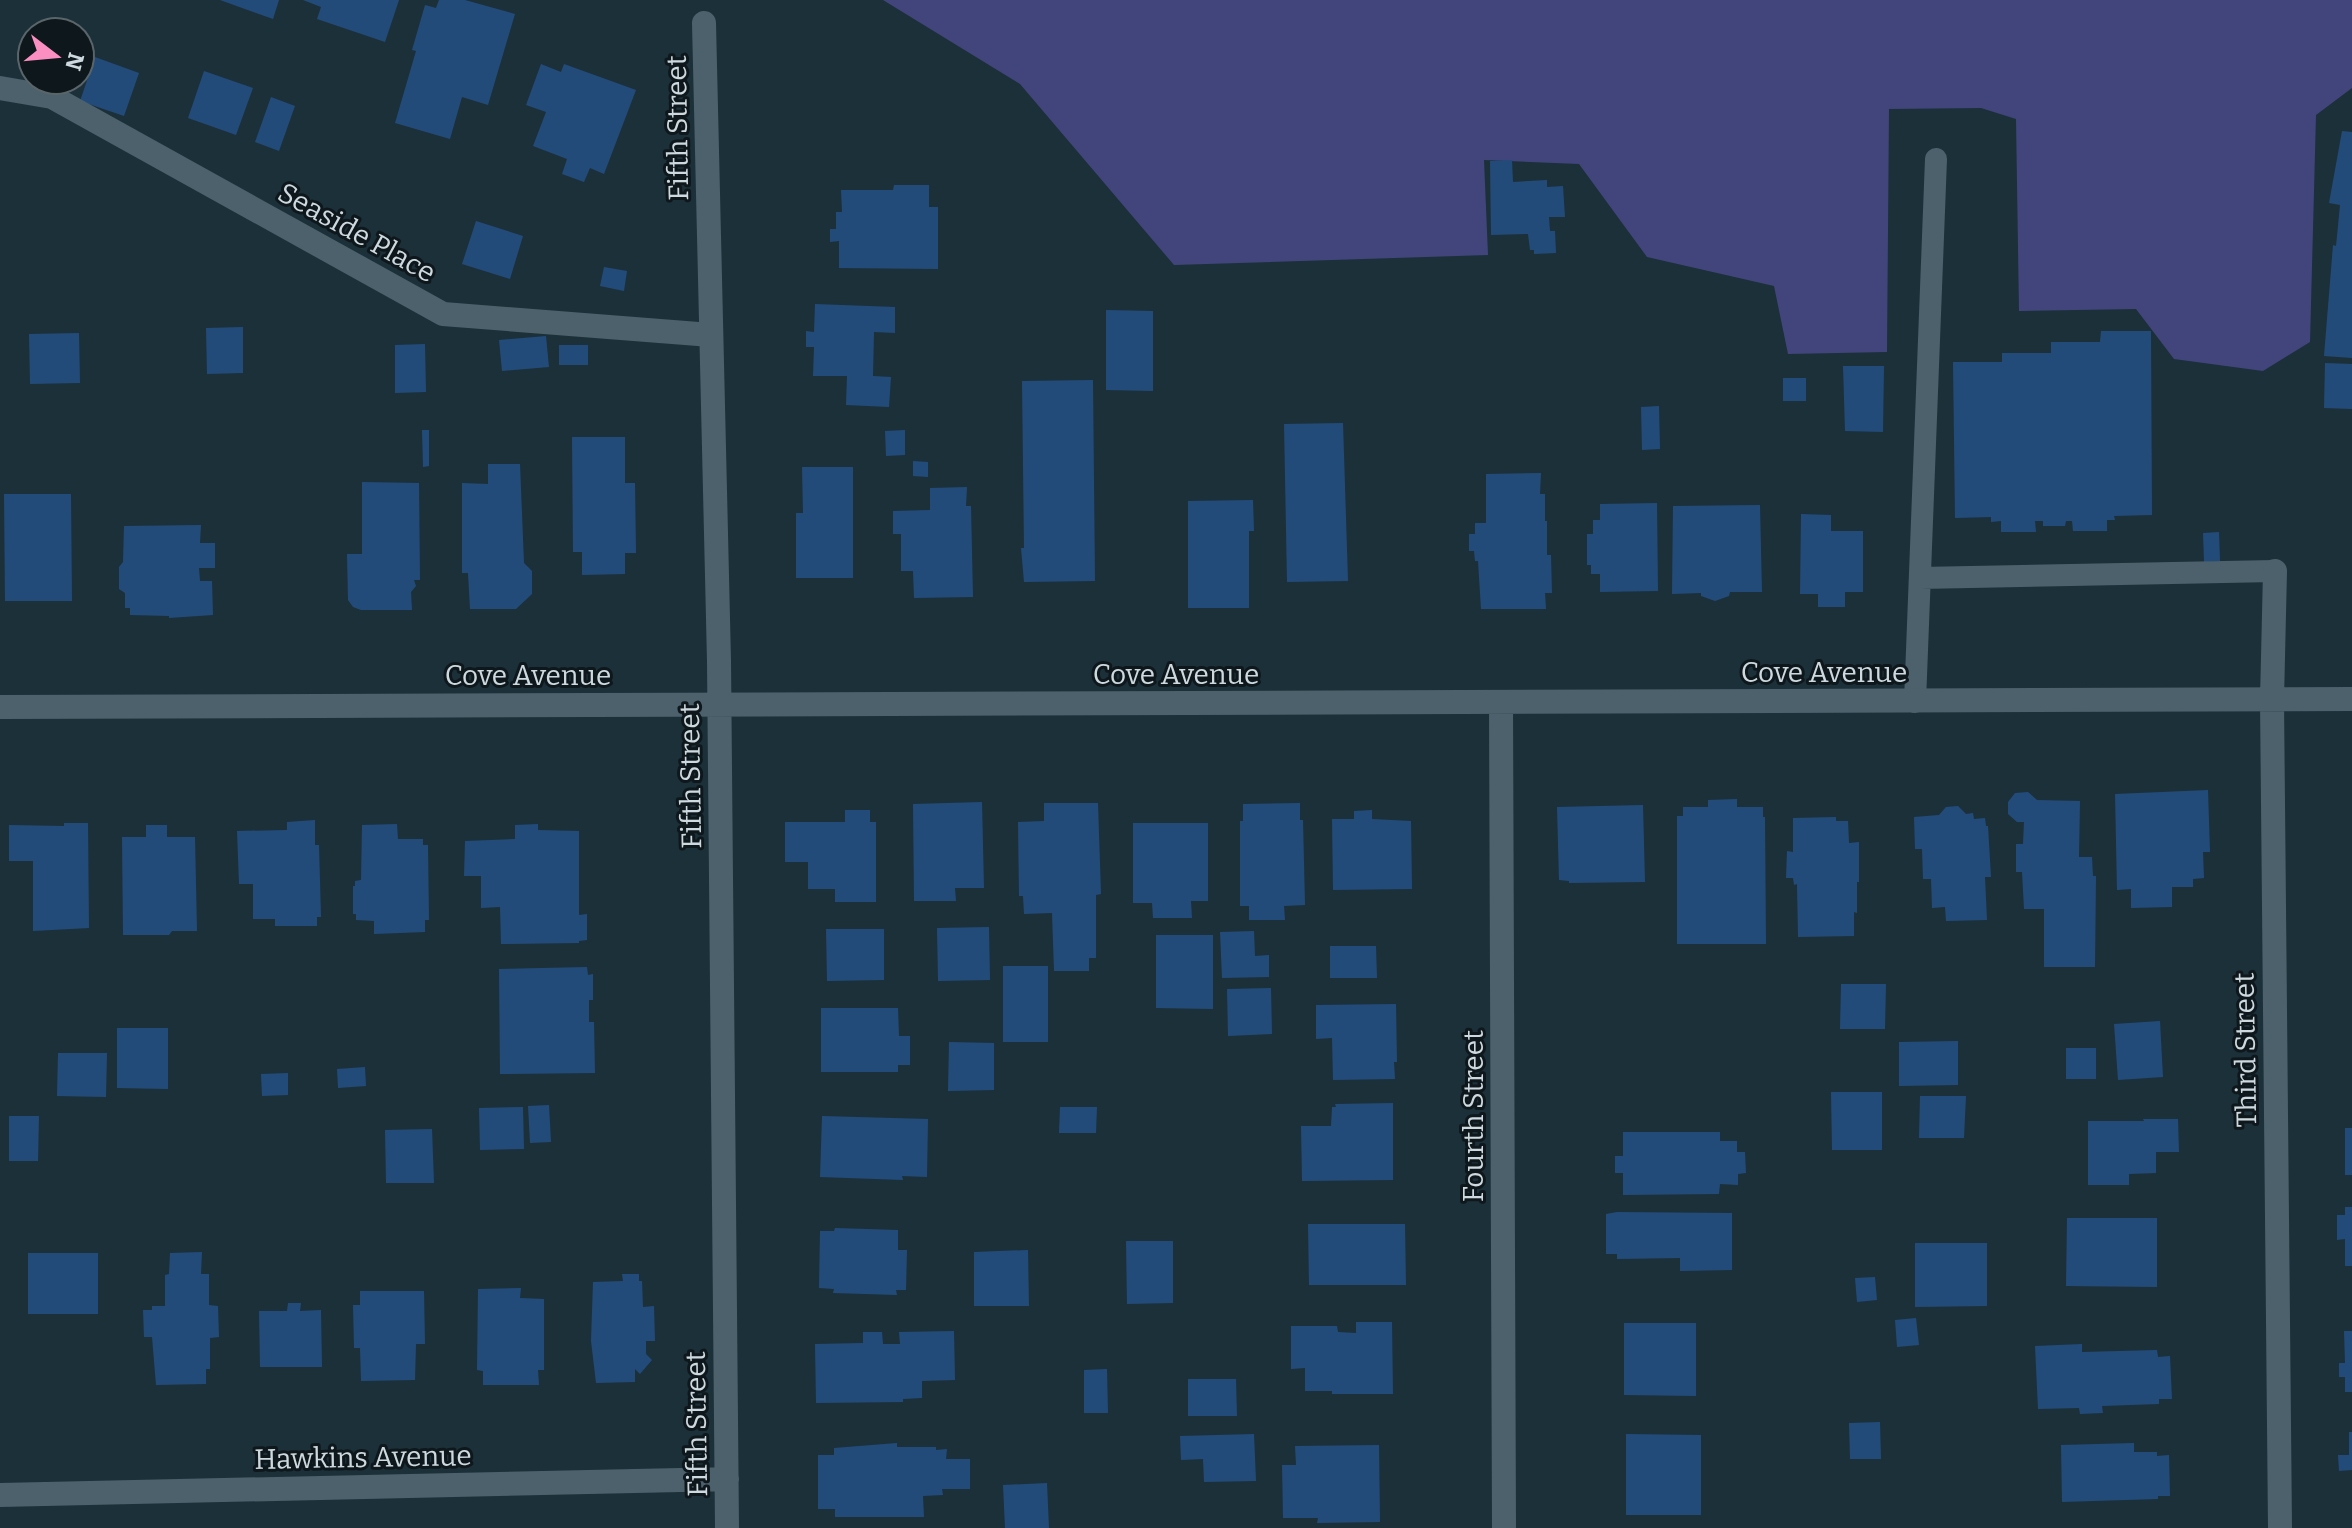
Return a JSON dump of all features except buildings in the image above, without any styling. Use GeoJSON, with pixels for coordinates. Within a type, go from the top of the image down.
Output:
{"type":"FeatureCollection","features":[{"type":"Feature","properties":{"kind":"street","name":"Fifth Street"},"geometry":{"type":"LineString","coordinates":[[704,23],[719,704],[727,1528]]}},
{"type":"Feature","properties":{"kind":"street","name":"Seaside Place"},"geometry":{"type":"LineString","coordinates":[[0,88],[52,97],[443,314],[711,335]]}},
{"type":"Feature","properties":{"kind":"street","name":"Third Street"},"geometry":{"type":"LineString","coordinates":[[2275,571],[2272,700],[2280,1528]]}},
{"type":"Feature","properties":{"kind":"street","name":"Cove Avenue"},"geometry":{"type":"LineString","coordinates":[[0,707],[2352,699]]}},
{"type":"Feature","properties":{"kind":"street","name":"Fourth Street"},"geometry":{"type":"LineString","coordinates":[[1501,704],[1504,1528]]}},
{"type":"Feature","properties":{"kind":"street","name":"Hawkins Avenue"},"geometry":{"type":"LineString","coordinates":[[0,1495],[727,1479]]}},
{"type":"Feature","properties":{"kind":"lane"},"geometry":{"type":"LineString","coordinates":[[1915,702],[1936,159]]}},
{"type":"Feature","properties":{"kind":"lane"},"geometry":{"type":"LineString","coordinates":[[1920,578],[2275,571]]}},
{"type":"Feature","properties":{"kind":"water"},"geometry":{"type":"Polygon","coordinates":[[[883,0],[2352,0],[2352,88],[2316,115],[2310,342],[2263,371],[2174,359],[2136,309],[2019,311],[2016,119],[1981,108],[1889,109],[1887,352],[1788,354],[1774,286],[1647,257],[1579,164],[1484,160],[1488,255],[1174,265],[1020,84],[883,0]]]}}]}
